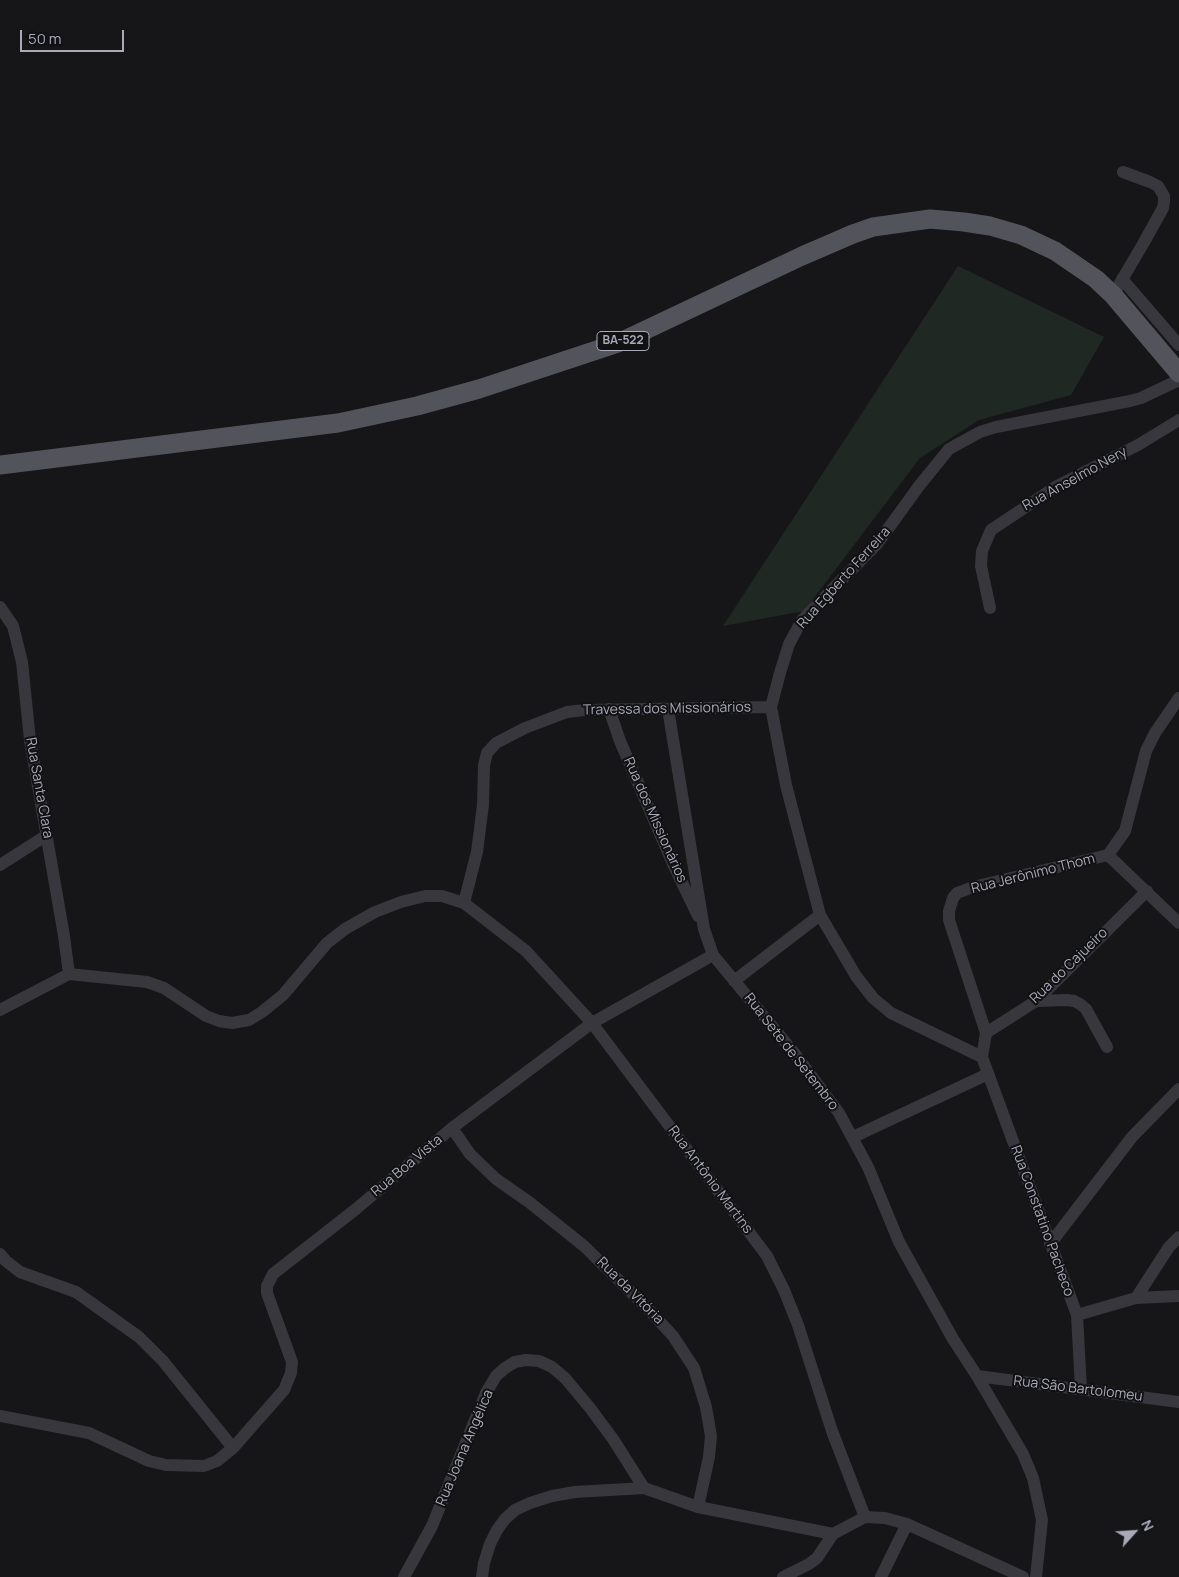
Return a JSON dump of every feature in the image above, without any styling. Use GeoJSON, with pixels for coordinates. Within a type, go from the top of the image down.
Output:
{"type":"FeatureCollection","features":[{"type":"Feature","properties":{"kind":"main road","name":"BA-522"},"geometry":{"type":"LineString","coordinates":[[0,465],[338,423],[417,406],[479,389],[618,344],[823,246],[853,234],[874,227],[930,219],[990,226],[1021,235],[1040,242],[1063,255],[1096,279],[1117,287],[1179,373]]}},
{"type":"Feature","properties":{"kind":"street"},"geometry":{"type":"LineString","coordinates":[[1123,172],[1158,186],[1164,196],[1164,202],[1163,208],[1117,287],[1179,345]]}},
{"type":"Feature","properties":{"kind":"street","name":"Rua Egberto Ferreira"},"geometry":{"type":"LineString","coordinates":[[982,1058],[891,1013],[873,998],[856,976],[820,915],[786,786],[771,707],[789,644],[802,620],[877,544],[919,486],[949,449],[980,432],[996,427],[1130,401],[1141,398],[1179,380]]}},
{"type":"Feature","properties":{"kind":"street","name":"Rua Anselmo Nery"},"geometry":{"type":"LineString","coordinates":[[990,608],[981,566],[982,550],[991,530],[1056,486],[1138,445],[1179,420]]}},
{"type":"Feature","properties":{"kind":"street","name":"Rua Santa Clara"},"geometry":{"type":"LineString","coordinates":[[0,607],[13,626],[22,662],[30,740],[69,974]]}},
{"type":"Feature","properties":{"kind":"street"},"geometry":{"type":"LineString","coordinates":[[1179,698],[1155,733],[1146,751],[1125,831],[1108,855],[1179,923]]}},
{"type":"Feature","properties":{"kind":"street","name":"Travessa dos Missionários"},"geometry":{"type":"LineString","coordinates":[[464,903],[476,852],[483,805],[484,765],[487,753],[496,743],[567,712],[585,710],[771,707]]}},
{"type":"Feature","properties":{"kind":"street","name":"Rua Sete de Setembro"},"geometry":{"type":"LineString","coordinates":[[668,709],[704,929],[713,955],[795,1054],[839,1113],[868,1167],[898,1242],[953,1339],[978,1376],[1023,1454],[1033,1478],[1042,1520],[1036,1577]]}},
{"type":"Feature","properties":{"kind":"street","name":"Rua dos Missionários"},"geometry":{"type":"LineString","coordinates":[[609,710],[620,741],[674,866],[704,929]]}},
{"type":"Feature","properties":{"kind":"street"},"geometry":{"type":"LineString","coordinates":[[0,865],[47,835]]}},
{"type":"Feature","properties":{"kind":"street","name":"Rua Jerônimo Thom"},"geometry":{"type":"LineString","coordinates":[[986,1033],[949,920],[948,911],[953,898],[957,893],[973,887],[1108,855]]}},
{"type":"Feature","properties":{"kind":"street","name":"Rua do Cajueiro"},"geometry":{"type":"LineString","coordinates":[[986,1033],[1036,1001],[1147,891]]}},
{"type":"Feature","properties":{"kind":"street"},"geometry":{"type":"LineString","coordinates":[[0,1010],[69,974],[147,982],[164,988],[206,1016],[219,1021],[232,1023],[249,1020],[283,995],[327,943],[345,929],[375,912],[400,902],[424,896],[442,896],[464,903]]}},
{"type":"Feature","properties":{"kind":"street","name":"Rua Antônio Martins"},"geometry":{"type":"LineString","coordinates":[[464,903],[526,951],[592,1023],[767,1256],[784,1290],[798,1325],[832,1431],[865,1517]]}},
{"type":"Feature","properties":{"kind":"street"},"geometry":{"type":"LineString","coordinates":[[734,981],[820,915]]}},
{"type":"Feature","properties":{"kind":"street","name":"Rua Boa Vista"},"geometry":{"type":"LineString","coordinates":[[233,1448],[284,1390],[291,1373],[292,1362],[268,1292],[268,1280],[273,1274],[356,1209],[452,1128],[592,1023],[713,955]]}},
{"type":"Feature","properties":{"kind":"street"},"geometry":{"type":"LineString","coordinates":[[1036,1001],[1067,1000],[1080,1004],[1086,1009],[1107,1047]]}},
{"type":"Feature","properties":{"kind":"street"},"geometry":{"type":"LineString","coordinates":[[982,1058],[986,1033]]}},
{"type":"Feature","properties":{"kind":"street","name":"Rua Constatino Pacheco"},"geometry":{"type":"LineString","coordinates":[[982,1058],[1077,1315],[1081,1389]]}},
{"type":"Feature","properties":{"kind":"street"},"geometry":{"type":"LineString","coordinates":[[853,1137],[988,1074]]}},
{"type":"Feature","properties":{"kind":"street"},"geometry":{"type":"LineString","coordinates":[[1050,1244],[1132,1137],[1179,1089]]}},
{"type":"Feature","properties":{"kind":"street","name":"Rua da Vitória"},"geometry":{"type":"LineString","coordinates":[[452,1128],[470,1154],[496,1179],[529,1202],[584,1246],[650,1311],[673,1336],[694,1368],[706,1407],[711,1436],[709,1458],[698,1507]]}},
{"type":"Feature","properties":{"kind":"street"},"geometry":{"type":"LineString","coordinates":[[1136,1298],[1169,1247],[1179,1237]]}},
{"type":"Feature","properties":{"kind":"street"},"geometry":{"type":"LineString","coordinates":[[0,1254],[20,1272],[76,1292],[139,1337],[169,1367],[233,1448],[217,1461],[204,1466],[166,1465],[149,1461],[88,1433],[0,1416]]}},
{"type":"Feature","properties":{"kind":"street"},"geometry":{"type":"LineString","coordinates":[[1077,1315],[1136,1298],[1179,1296]]}},
{"type":"Feature","properties":{"kind":"street","name":"Rua Joana Angélica"},"geometry":{"type":"LineString","coordinates":[[404,1577],[432,1526],[486,1393],[496,1376],[515,1362],[526,1360],[539,1361],[552,1367],[566,1378],[613,1439],[644,1488]]}},
{"type":"Feature","properties":{"kind":"street","name":"Rua São Bartolomeu"},"geometry":{"type":"LineString","coordinates":[[978,1376],[1179,1402]]}},
{"type":"Feature","properties":{"kind":"street"},"geometry":{"type":"LineString","coordinates":[[482,1577],[484,1564],[494,1537],[504,1519],[515,1510],[530,1503],[574,1492],[644,1488],[698,1507],[833,1534]]}},
{"type":"Feature","properties":{"kind":"street"},"geometry":{"type":"LineString","coordinates":[[783,1577],[809,1564],[816,1558],[833,1534],[865,1517],[885,1518],[907,1524],[1023,1577]]}},
{"type":"Feature","properties":{"kind":"street"},"geometry":{"type":"LineString","coordinates":[[881,1577],[907,1524]]}},
{"type":"Feature","properties":{"kind":"shaded area"},"geometry":{"type":"Polygon","coordinates":[[[958,266],[1104,337],[1071,395],[979,420],[920,458],[804,611],[723,626],[958,266]]]}}]}
